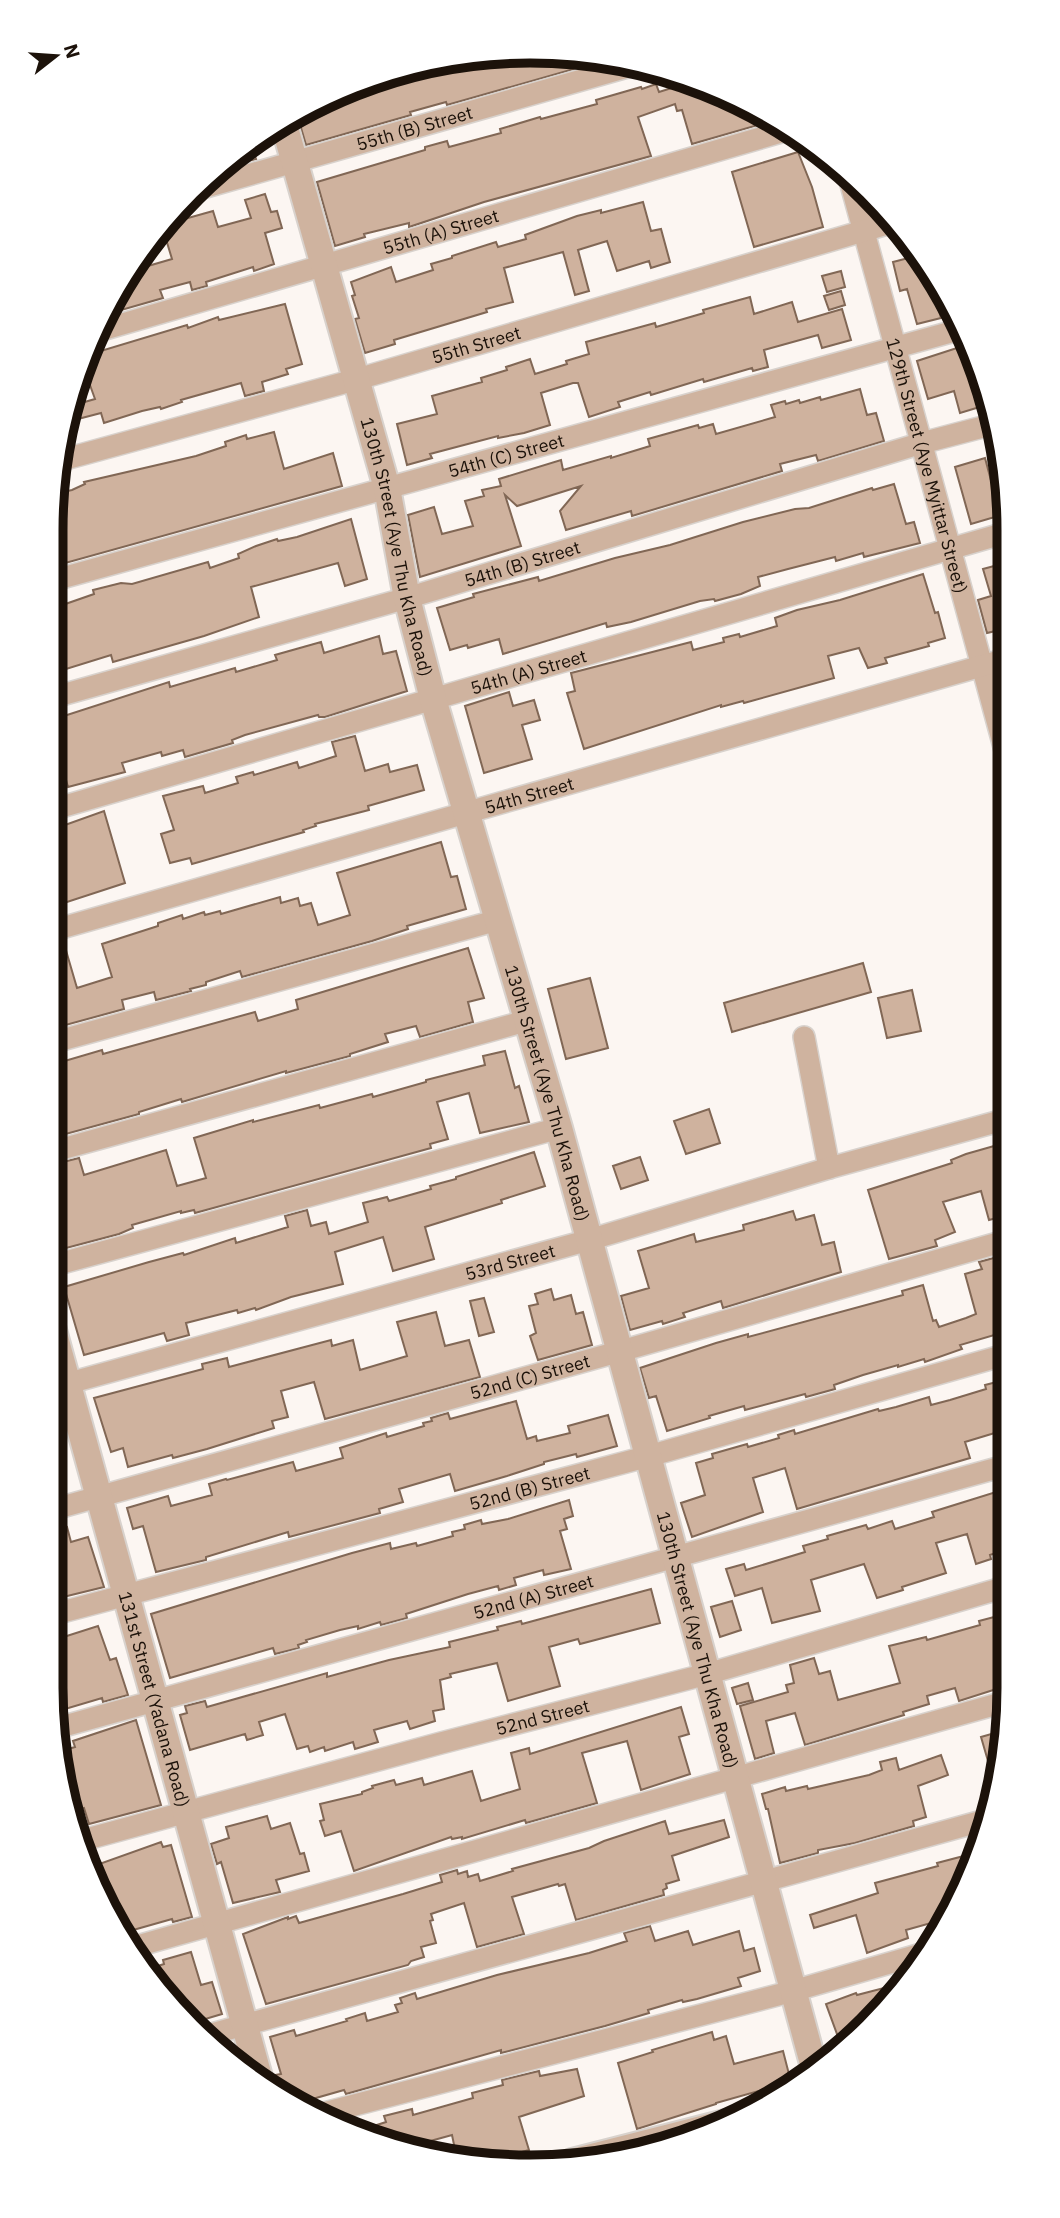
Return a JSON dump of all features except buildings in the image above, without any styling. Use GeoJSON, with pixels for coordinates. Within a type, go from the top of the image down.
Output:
{"type":"FeatureCollection","features":[{"type":"Feature","properties":{"kind":"street","name":"55th (B) Street"},"geometry":{"type":"LineString","coordinates":[[217,184],[614,71]]}},
{"type":"Feature","properties":{"kind":"street","name":"130th Street (Aye Thu Kha Road)"},"geometry":{"type":"LineString","coordinates":[[286,133],[387,488],[407,598],[433,699],[559,1128],[812,2059]]}},
{"type":"Feature","properties":{"kind":"street","name":"55th (A) Street"},"geometry":{"type":"LineString","coordinates":[[109,328],[776,134]]}},
{"type":"Feature","properties":{"kind":"street","name":"129th Street (Aye Myittar Street)"},"geometry":{"type":"LineString","coordinates":[[854,194],[997,719]]}},
{"type":"Feature","properties":{"kind":"street","name":"55th Street"},"geometry":{"type":"LineString","coordinates":[[69,458],[358,379],[883,225]]}},
{"type":"Feature","properties":{"kind":"street","name":"54th (C) Street"},"geometry":{"type":"LineString","coordinates":[[63,578],[952,331]]}},
{"type":"Feature","properties":{"kind":"street","name":"54th (B) Street"},"geometry":{"type":"LineString","coordinates":[[63,695],[407,598],[985,426]]}},
{"type":"Feature","properties":{"kind":"street","name":"54th (A) Street"},"geometry":{"type":"LineString","coordinates":[[63,807],[997,535]]}},
{"type":"Feature","properties":{"kind":"street","name":"54th Street"},"geometry":{"type":"LineString","coordinates":[[63,927],[997,661]]}},
{"type":"Feature","properties":{"kind":"street"},"geometry":{"type":"LineString","coordinates":[[63,1040],[498,919]]}},
{"type":"Feature","properties":{"kind":"street"},"geometry":{"type":"LineString","coordinates":[[63,1149],[526,1021]]}},
{"type":"Feature","properties":{"kind":"street"},"geometry":{"type":"LineString","coordinates":[[804,1037],[829,1168]]}},
{"type":"Feature","properties":{"kind":"street","name":"53rd Street"},"geometry":{"type":"LineString","coordinates":[[63,1384],[589,1240],[829,1168],[997,1122]]}},
{"type":"Feature","properties":{"kind":"street"},"geometry":{"type":"LineString","coordinates":[[63,1263],[559,1128]]}},
{"type":"Feature","properties":{"kind":"street","name":"52nd (C) Street"},"geometry":{"type":"LineString","coordinates":[[63,1507],[997,1243]]}},
{"type":"Feature","properties":{"kind":"street","name":"52nd (B) Street"},"geometry":{"type":"LineString","coordinates":[[63,1612],[649,1456],[997,1357]]}},
{"type":"Feature","properties":{"kind":"street","name":"131st Street (Yadana Road)"},"geometry":{"type":"LineString","coordinates":[[63,1396],[100,1496],[255,2065]]}},
{"type":"Feature","properties":{"kind":"street","name":"52nd (A) Street"},"geometry":{"type":"LineString","coordinates":[[65,1726],[997,1468]]}},
{"type":"Feature","properties":{"kind":"street","name":"52nd Street"},"geometry":{"type":"LineString","coordinates":[[88,1839],[707,1674],[997,1589]]}},
{"type":"Feature","properties":{"kind":"street"},"geometry":{"type":"LineString","coordinates":[[141,1945],[996,1704]]}},
{"type":"Feature","properties":{"kind":"street"},"geometry":{"type":"LineString","coordinates":[[216,2033],[977,1822]]}},
{"type":"Feature","properties":{"kind":"street"},"geometry":{"type":"LineString","coordinates":[[332,2111],[793,1991],[911,1957]]}}]}
